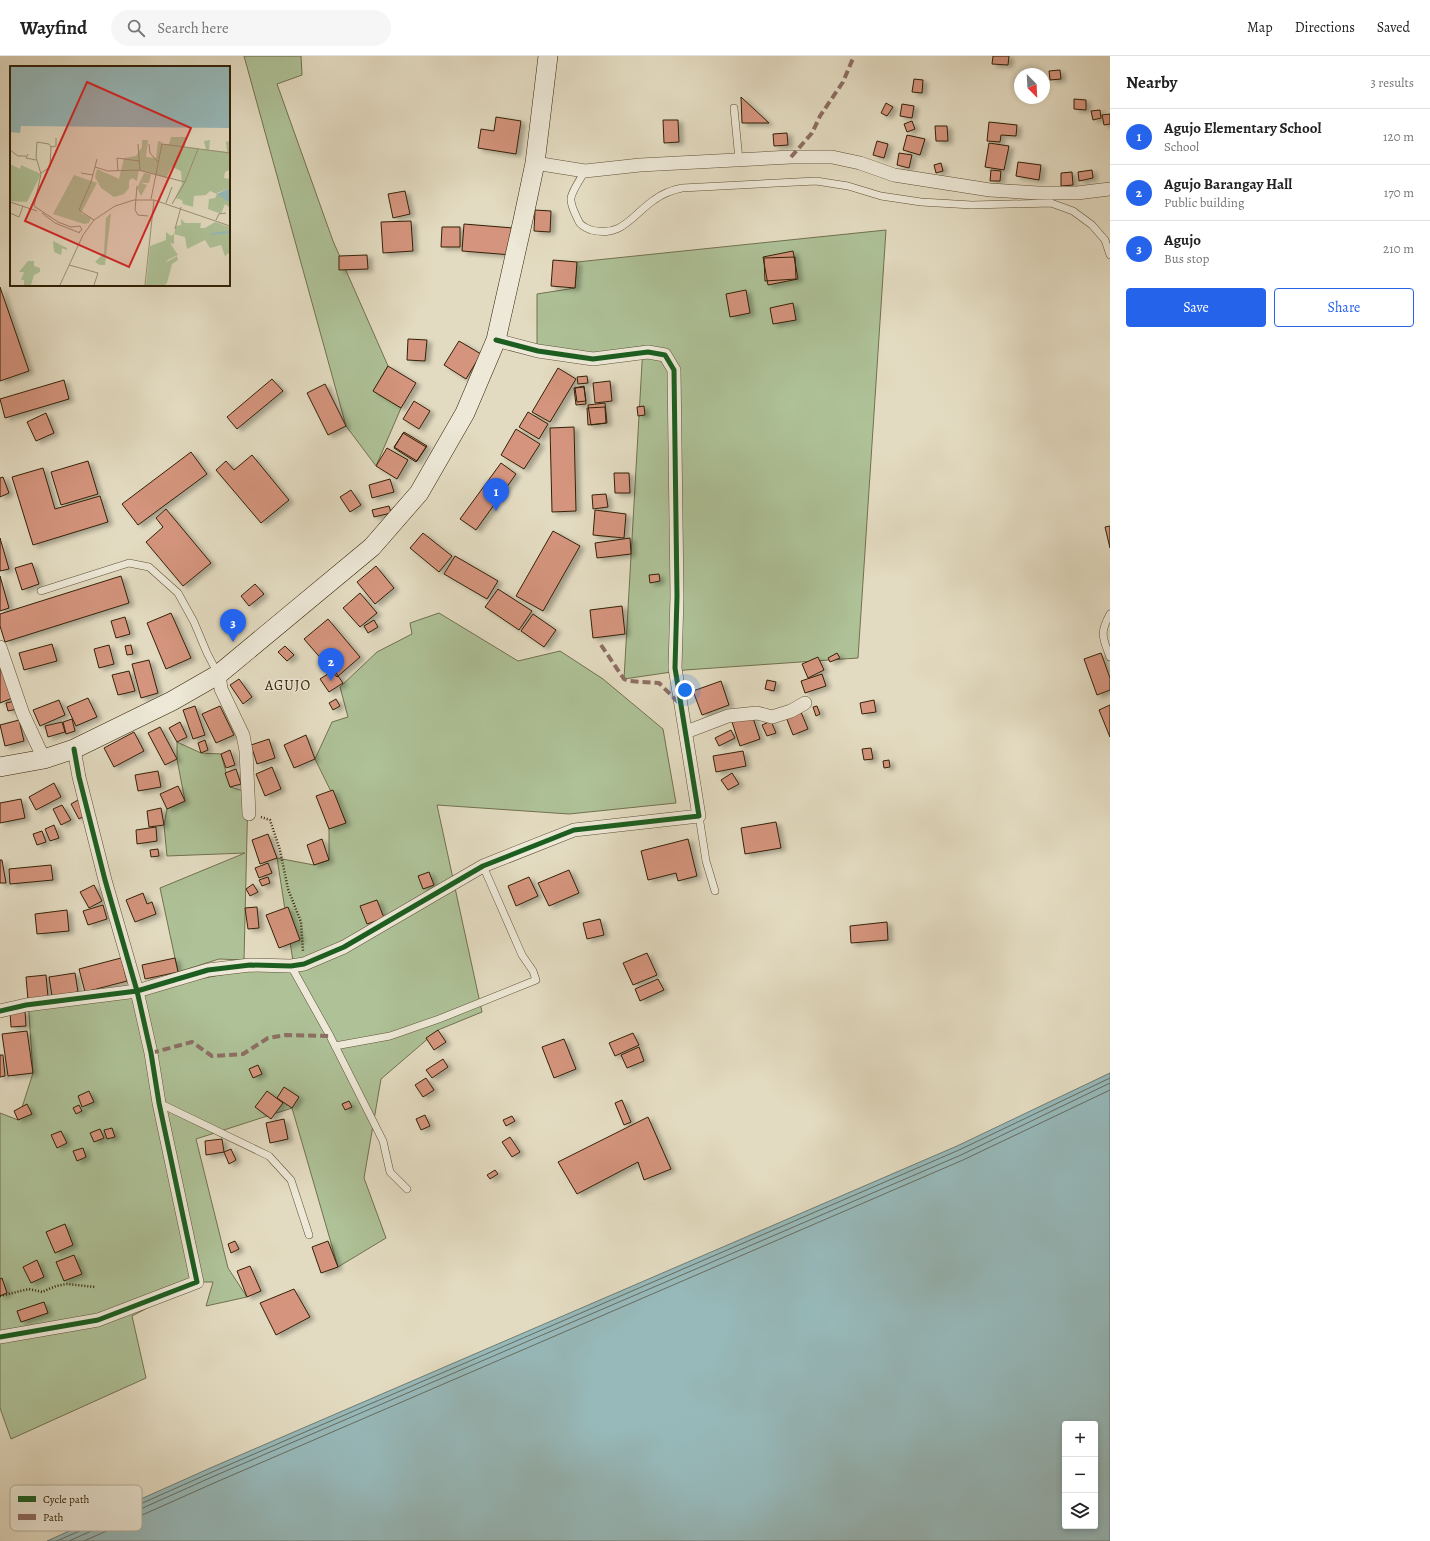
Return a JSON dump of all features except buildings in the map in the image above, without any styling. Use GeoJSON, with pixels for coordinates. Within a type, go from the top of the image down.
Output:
{"type":"FeatureCollection","features":[{"type":"Feature","properties":{"kind":"main road"},"geometry":{"type":"LineString","coordinates":[[0,768],[44,759],[74,749],[172,701],[219,674],[372,547],[420,493],[465,413],[496,340],[524,220],[535,163],[548,56]]}},
{"type":"Feature","properties":{"kind":"street"},"geometry":{"type":"LineString","coordinates":[[535,163],[585,171],[640,165],[832,157],[860,162],[894,175],[990,190],[1077,193],[1110,189]]}},
{"type":"Feature","properties":{"kind":"street"},"geometry":{"type":"LineString","coordinates":[[0,1011],[26,1005],[137,991],[208,970],[250,965],[298,965],[344,947],[483,866],[574,830],[699,816],[675,668],[677,596],[674,370],[665,355],[648,352],[593,359],[538,351],[496,340]]}},
{"type":"Feature","properties":{"kind":"street"},"geometry":{"type":"LineString","coordinates":[[0,647],[24,714],[44,759]]}},
{"type":"Feature","properties":{"kind":"street"},"geometry":{"type":"LineString","coordinates":[[219,674],[221,689],[243,734],[246,751],[249,814]]}},
{"type":"Feature","properties":{"kind":"street"},"geometry":{"type":"LineString","coordinates":[[686,732],[728,716],[757,713],[772,717],[791,711],[805,703]]}},
{"type":"Feature","properties":{"kind":"street"},"geometry":{"type":"LineString","coordinates":[[0,1337],[98,1320],[197,1282],[137,991],[105,880],[79,777],[74,749]]}},
{"type":"Feature","properties":{"kind":"lane"},"geometry":{"type":"LineString","coordinates":[[734,108],[739,160]]}},
{"type":"Feature","properties":{"kind":"lane"},"geometry":{"type":"LineString","coordinates":[[585,171],[571,198],[580,224],[588,229],[599,232],[614,230],[623,226],[654,200],[669,191],[682,188],[816,182],[848,186],[881,196],[921,202],[972,205],[1051,203],[1073,211],[1092,225],[1105,240],[1110,255]]}},
{"type":"Feature","properties":{"kind":"lane"},"geometry":{"type":"LineString","coordinates":[[41,591],[128,563],[149,567],[178,593],[219,674]]}},
{"type":"Feature","properties":{"kind":"lane"},"geometry":{"type":"LineString","coordinates":[[1110,614],[1102,636],[1110,657]]}},
{"type":"Feature","properties":{"kind":"lane"},"geometry":{"type":"LineString","coordinates":[[699,816],[706,861],[715,891]]}},
{"type":"Feature","properties":{"kind":"lane"},"geometry":{"type":"LineString","coordinates":[[335,1046],[390,1036],[438,1019],[536,980],[533,971],[522,955],[483,866]]}},
{"type":"Feature","properties":{"kind":"lane"},"geometry":{"type":"LineString","coordinates":[[298,965],[335,1046],[383,1140],[390,1172],[407,1188]]}},
{"type":"Feature","properties":{"kind":"lane"},"geometry":{"type":"LineString","coordinates":[[159,1103],[269,1156],[291,1180],[309,1236]]}},
{"type":"Feature","properties":{"kind":"path"},"geometry":{"type":"LineString","coordinates":[[249,814],[270,820],[280,850],[288,889],[301,922],[298,965]]}},
{"type":"Feature","properties":{"kind":"path"},"geometry":{"type":"LineString","coordinates":[[0,1296],[29,1289],[42,1292],[56,1286],[67,1284],[96,1287]]}},
{"type":"Feature","properties":{"kind":"green space"},"geometry":{"type":"Polygon","coordinates":[[[244,56],[301,56],[302,75],[277,84],[333,241],[388,366],[373,391],[401,408],[376,466],[346,426],[244,56]]]}},
{"type":"Feature","properties":{"kind":"green space"},"geometry":{"type":"Polygon","coordinates":[[[886,230],[858,658],[685,670],[624,679],[643,346],[592,354],[537,345],[537,294],[575,288],[577,262],[886,230]]]}},
{"type":"Feature","properties":{"kind":"green space"},"geometry":{"type":"Polygon","coordinates":[[[439,613],[518,661],[560,651],[603,679],[663,729],[676,803],[569,814],[437,805],[482,1012],[438,1030],[381,1079],[364,1178],[386,1238],[338,1267],[292,1108],[196,1139],[228,1268],[247,1297],[206,1306],[213,1282],[197,1282],[132,1316],[146,1378],[11,1439],[0,1408],[0,1113],[18,1120],[33,1073],[28,1000],[137,991],[293,961],[277,858],[314,865],[329,860],[329,829],[346,822],[315,759],[332,722],[348,717],[340,687],[377,652],[412,634],[410,623],[439,613]]]}},
{"type":"Feature","properties":{"kind":"green space"},"geometry":{"type":"Polygon","coordinates":[[[177,742],[201,753],[221,754],[230,787],[248,792],[244,960],[219,959],[178,972],[160,888],[245,853],[167,856],[164,825],[167,809],[185,801],[177,759],[177,742]]]}},
{"type":"Feature","properties":{"kind":"water"},"geometry":{"type":"Polygon","coordinates":[[[1110,1073],[1110,1541],[47,1541],[69,1531],[142,1531],[142,1499],[957,1146],[1110,1073]]]}},
{"type":"Feature","properties":{"kind":"marked path"},"geometry":{"type":"LineString","coordinates":[[791,157],[812,133],[820,116],[843,82],[854,56]]}},
{"type":"Feature","properties":{"kind":"marked path"},"geometry":{"type":"LineString","coordinates":[[601,645],[624,679],[629,681],[659,683],[680,704]]}},
{"type":"Feature","properties":{"kind":"marked path"},"geometry":{"type":"LineString","coordinates":[[151,1053],[192,1042],[212,1056],[243,1054],[268,1038],[286,1035],[330,1036]]}},
{"type":"Feature","properties":{"kind":"cycle path"},"geometry":{"type":"LineString","coordinates":[[0,1011],[26,1005],[137,991],[208,970],[250,965],[291,966],[304,964],[344,947],[483,866],[574,830],[699,816],[675,668],[677,596],[674,370],[665,355],[648,352],[593,359],[538,351],[496,340]]}},
{"type":"Feature","properties":{"kind":"cycle path"},"geometry":{"type":"LineString","coordinates":[[0,1337],[98,1320],[197,1282],[137,991],[105,880],[79,777],[74,749]]}},
{"type":"Feature","properties":{"kind":"place","name":"Agujo Elementary School"},"geometry":{"type":"Point","coordinates":[496,511]}},
{"type":"Feature","properties":{"kind":"place","name":"Agujo"},"geometry":{"type":"Point","coordinates":[233,642]}},
{"type":"Feature","properties":{"kind":"place","name":"Agujo Barangay Hall"},"geometry":{"type":"Point","coordinates":[331,681]}},
{"type":"Feature","properties":{"kind":"district","name":"AGUJO"},"geometry":{"type":"Point","coordinates":[288,685]}}]}
